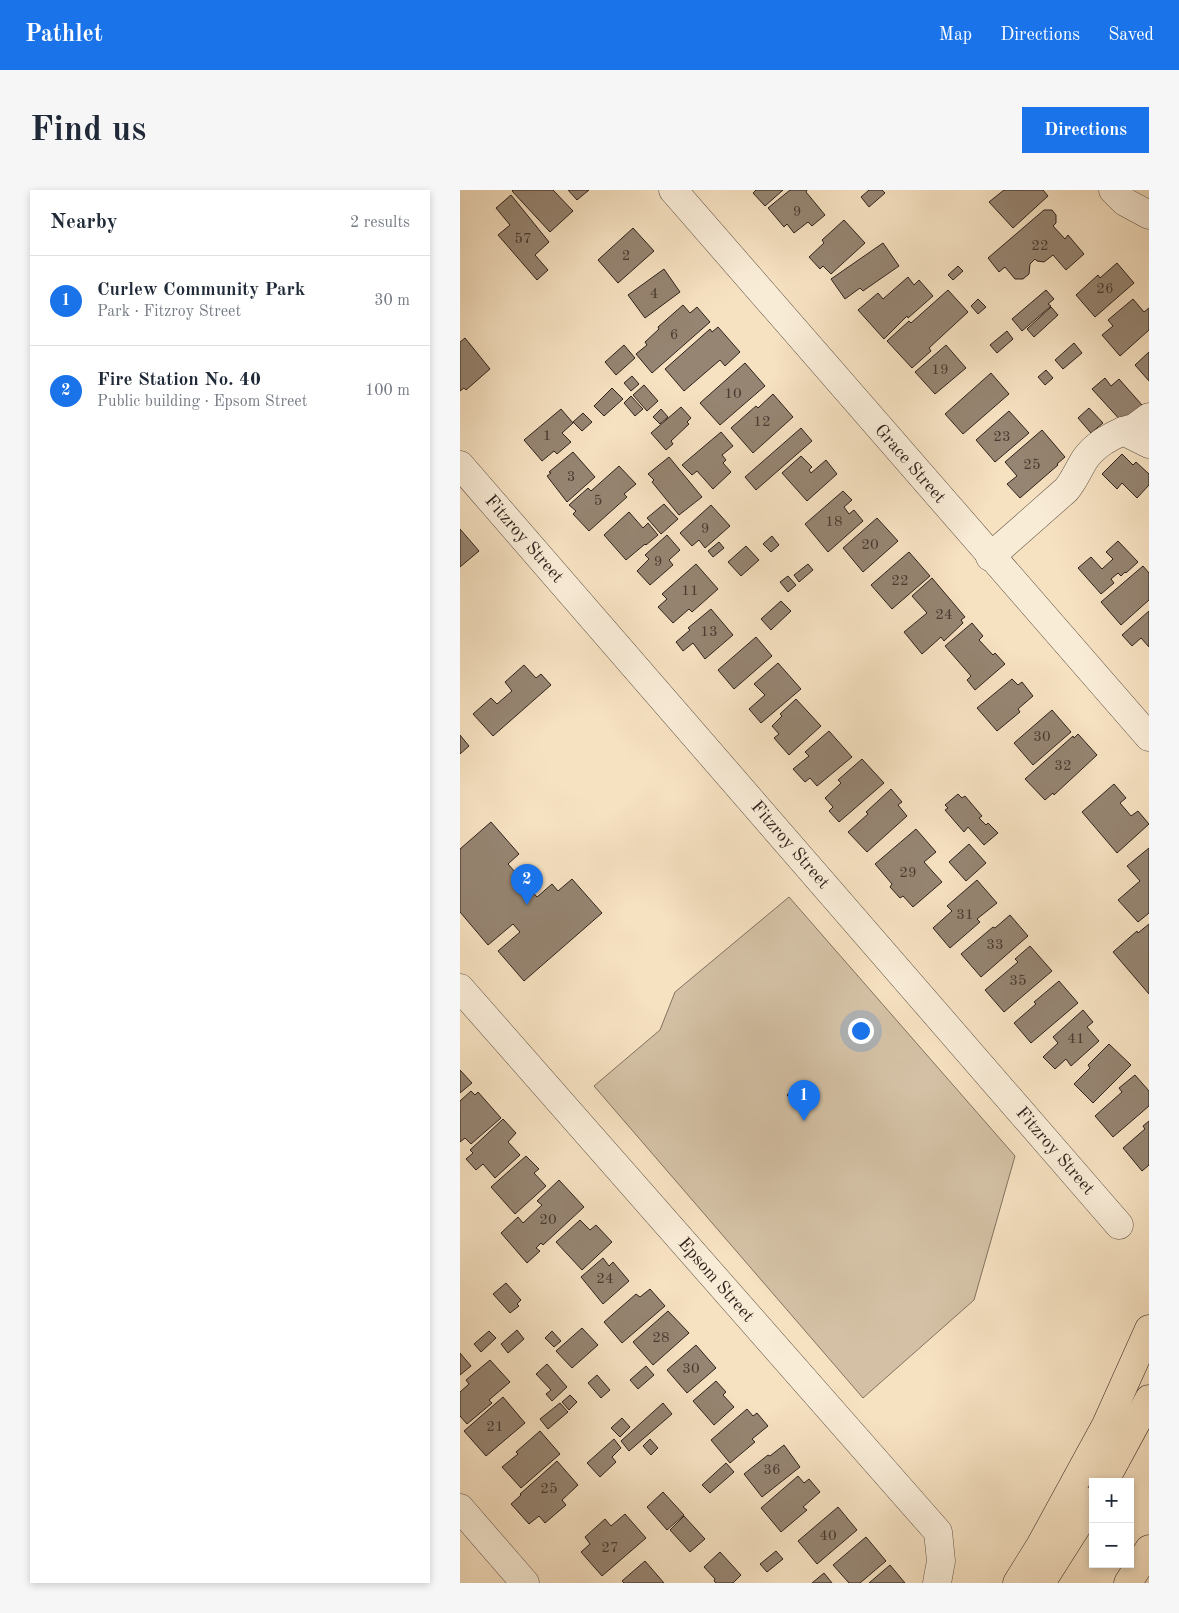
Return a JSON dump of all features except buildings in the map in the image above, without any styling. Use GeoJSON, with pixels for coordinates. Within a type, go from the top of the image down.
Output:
{"type":"FeatureCollection","features":[{"type":"Feature","properties":{"kind":"highway"},"geometry":{"type":"LineString","coordinates":[[1017,1583],[1040,1546],[1106,1425],[1149,1329]]}},
{"type":"Feature","properties":{"kind":"highway"},"geometry":{"type":"LineString","coordinates":[[1106,1478],[1149,1399]]}},
{"type":"Feature","properties":{"kind":"highway"},"geometry":{"type":"LineString","coordinates":[[1041,1583],[1089,1507]]}},
{"type":"Feature","properties":{"kind":"highway"},"geometry":{"type":"LineString","coordinates":[[1128,1583],[1149,1549]]}},
{"type":"Feature","properties":{"kind":"street","name":"Grace Street"},"geometry":{"type":"LineString","coordinates":[[673,190],[990,557],[1149,737]]}},
{"type":"Feature","properties":{"kind":"street"},"geometry":{"type":"LineString","coordinates":[[1112,190],[1125,202],[1149,215]]}},
{"type":"Feature","properties":{"kind":"street"},"geometry":{"type":"LineString","coordinates":[[1145,190],[1149,201]]}},
{"type":"Feature","properties":{"kind":"street"},"geometry":{"type":"LineString","coordinates":[[990,557],[1072,484],[1085,458],[1100,442],[1134,428],[1149,416]]}},
{"type":"Feature","properties":{"kind":"street"},"geometry":{"type":"LineString","coordinates":[[1124,431],[1149,444]]}},
{"type":"Feature","properties":{"kind":"street","name":"Fitzroy Street"},"geometry":{"type":"LineString","coordinates":[[460,465],[1119,1225]]}},
{"type":"Feature","properties":{"kind":"street","name":"Epsom Street"},"geometry":{"type":"LineString","coordinates":[[460,988],[938,1532],[941,1561],[937,1583]]}},
{"type":"Feature","properties":{"kind":"street"},"geometry":{"type":"LineString","coordinates":[[460,1508],[525,1583]]}},
{"type":"Feature","properties":{"kind":"shaded area"},"geometry":{"type":"Polygon","coordinates":[[[789,897],[1015,1156],[974,1300],[863,1398],[594,1086],[660,1030],[675,992],[789,897]]]}},
{"type":"Feature","properties":{"kind":"place","name":"Fire Station No. 40"},"geometry":{"type":"Point","coordinates":[527,905]}},
{"type":"Feature","properties":{"kind":"place","name":"Curlew Community Park"},"geometry":{"type":"Point","coordinates":[804,1121]}}]}
